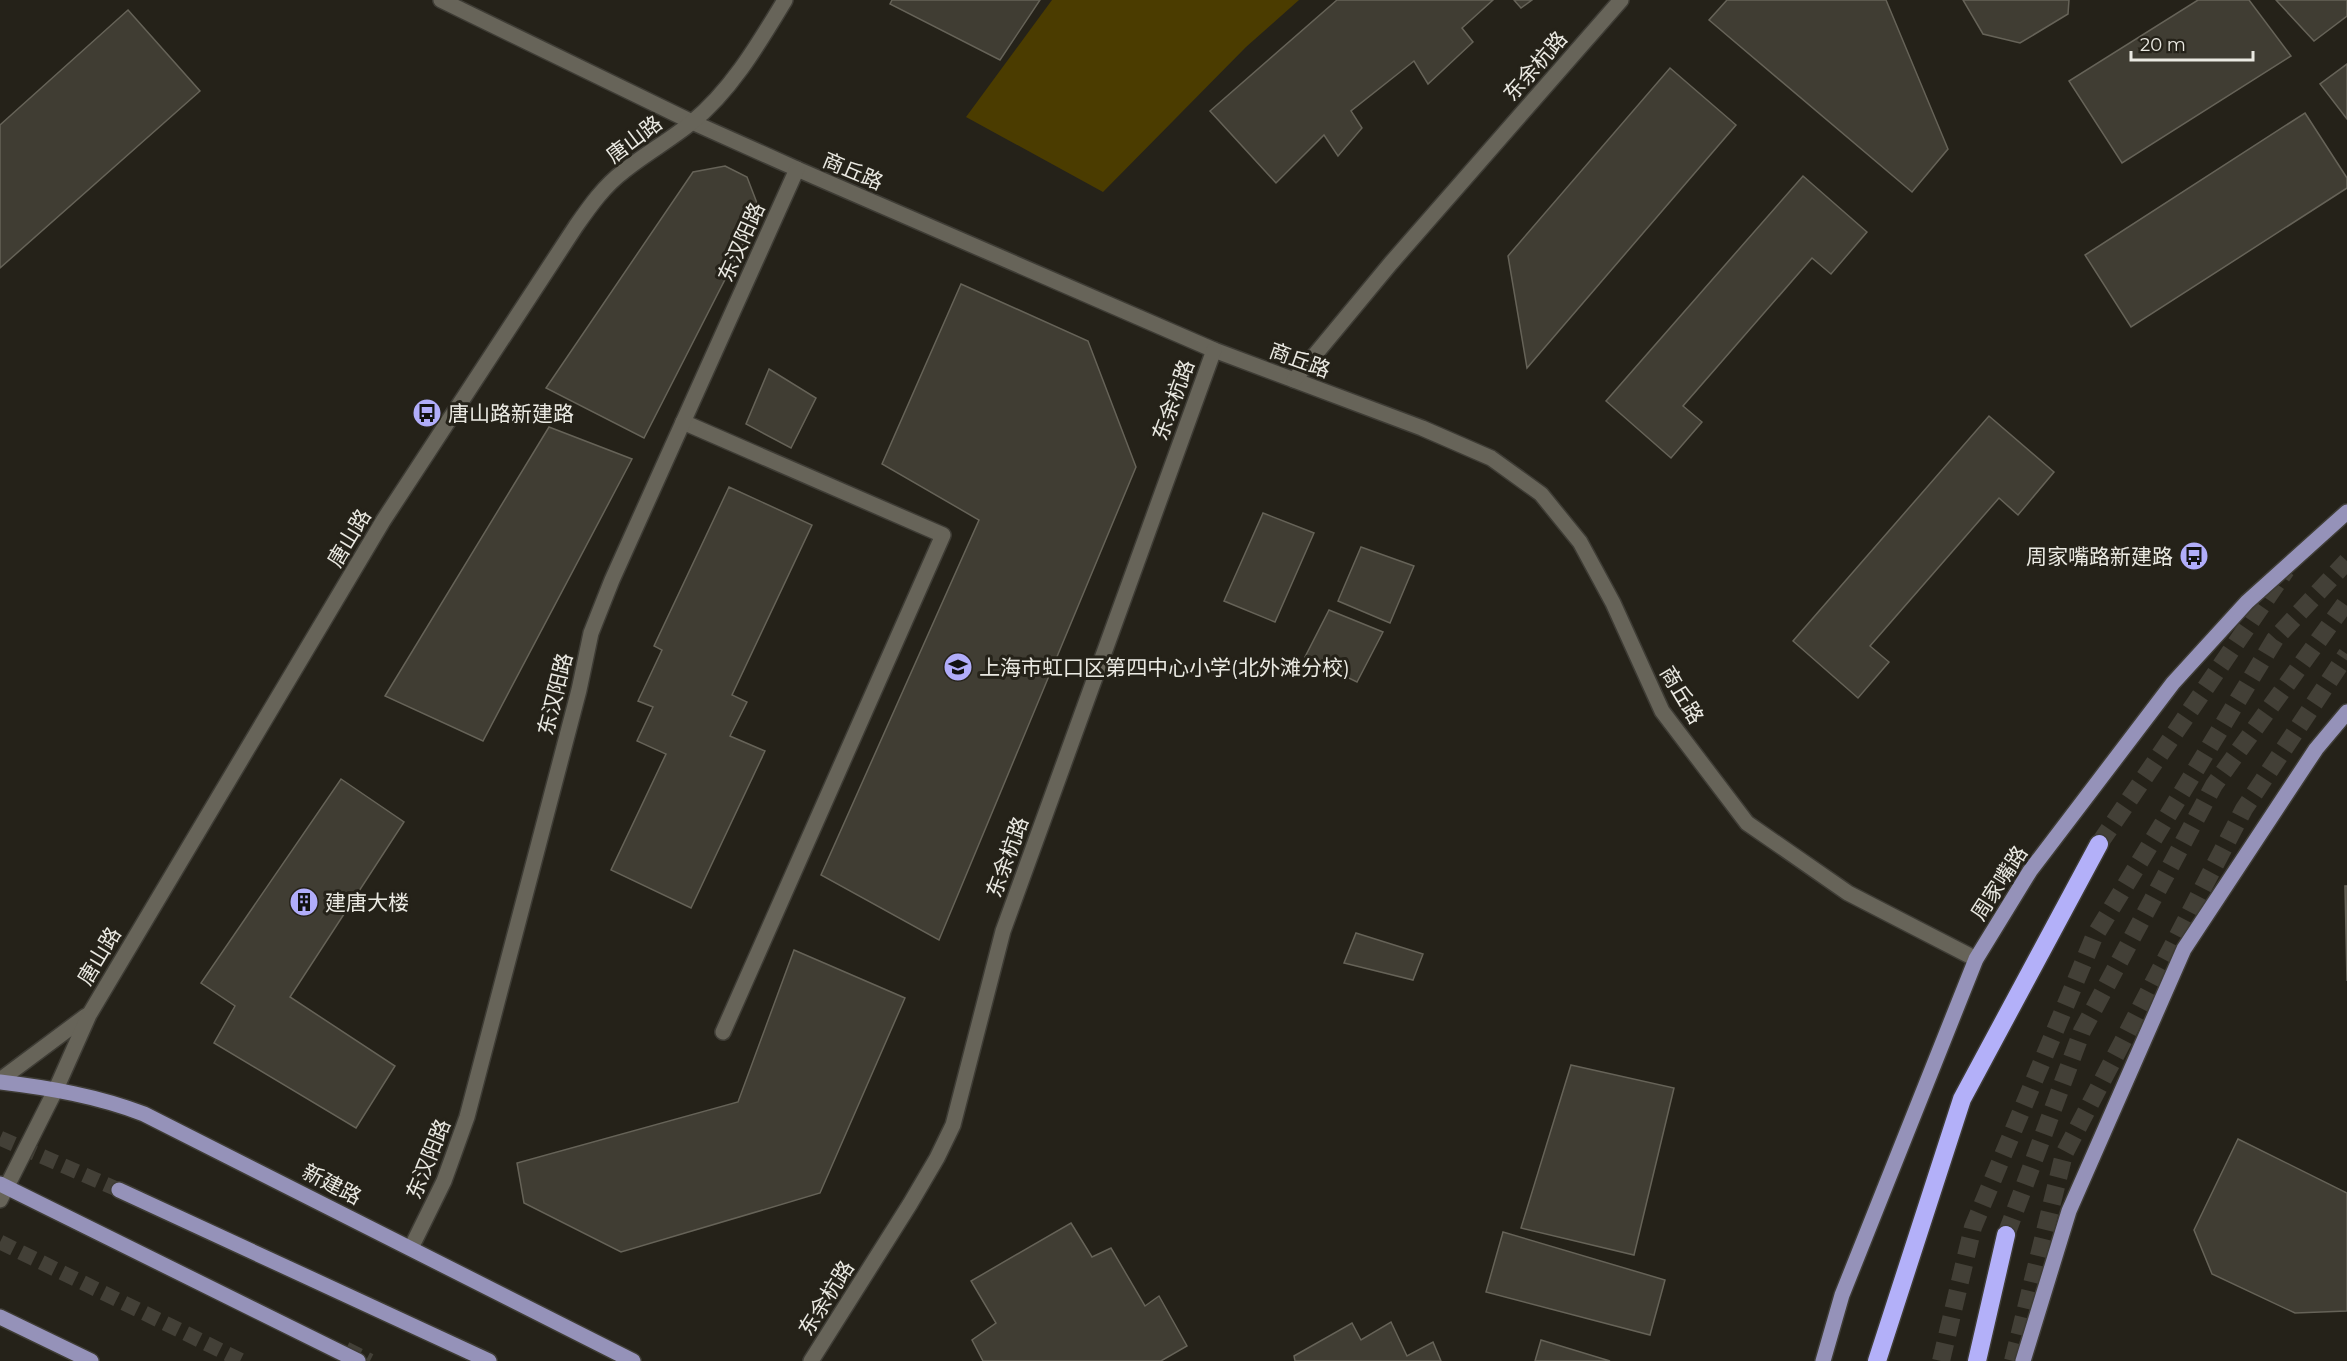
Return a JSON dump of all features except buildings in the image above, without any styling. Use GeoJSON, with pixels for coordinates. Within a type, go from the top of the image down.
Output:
{"type":"FeatureCollection","features":[{"type":"Feature","properties":{"kind":"highway"},"geometry":{"type":"LineString","coordinates":[[1877,1361],[1962,1099],[2099,844]]}},
{"type":"Feature","properties":{"kind":"highway"},"geometry":{"type":"LineString","coordinates":[[1977,1361],[2006,1235]]}},
{"type":"Feature","properties":{"kind":"main road","name":"周家嘴路"},"geometry":{"type":"LineString","coordinates":[[1823,1361],[1842,1294],[1976,958],[2030,871],[2173,683],[2247,602],[2347,512]]}},
{"type":"Feature","properties":{"kind":"main road"},"geometry":{"type":"LineString","coordinates":[[2023,1361],[2069,1211],[2184,949],[2316,749],[2347,712]]}},
{"type":"Feature","properties":{"kind":"main road","name":"新建路"},"geometry":{"type":"LineString","coordinates":[[0,1081],[104,1099],[144,1114],[633,1361]]}},
{"type":"Feature","properties":{"kind":"main road"},"geometry":{"type":"LineString","coordinates":[[119,1190],[489,1361]]}},
{"type":"Feature","properties":{"kind":"main road"},"geometry":{"type":"LineString","coordinates":[[2,1191],[358,1361]]}},
{"type":"Feature","properties":{"kind":"main road"},"geometry":{"type":"LineString","coordinates":[[0,1317],[91,1361]]}},
{"type":"Feature","properties":{"kind":"street","name":"商丘路"},"geometry":{"type":"LineString","coordinates":[[441,0],[692,122],[797,169],[1214,350],[1458,442],[1491,458],[1541,494],[1580,542],[1597,572],[1662,711],[1747,823],[1848,893],[1896,920],[1976,958]]}},
{"type":"Feature","properties":{"kind":"street"},"geometry":{"type":"LineString","coordinates":[[692,122],[754,51],[785,0]]}},
{"type":"Feature","properties":{"kind":"street","name":"东余杭路"},"geometry":{"type":"LineString","coordinates":[[1294,380],[1391,263],[1621,0]]}},
{"type":"Feature","properties":{"kind":"street","name":"唐山路"},"geometry":{"type":"LineString","coordinates":[[2,1191],[56,1089],[89,1015],[383,521],[599,194],[622,172],[692,122]]}},
{"type":"Feature","properties":{"kind":"street","name":"东汉阳路"},"geometry":{"type":"LineString","coordinates":[[411,1248],[444,1181],[467,1117],[576,701],[591,633],[612,580],[797,169]]}},
{"type":"Feature","properties":{"kind":"street","name":"东余杭路"},"geometry":{"type":"LineString","coordinates":[[811,1361],[910,1204],[953,1125],[1003,931],[1214,350]]}},
{"type":"Feature","properties":{"kind":"street"},"geometry":{"type":"LineString","coordinates":[[683,422],[943,535],[723,1032]]}},
{"type":"Feature","properties":{"kind":"street","name":"唐山路"},"geometry":{"type":"LineString","coordinates":[[0,1081],[89,1015]]}},
{"type":"Feature","properties":{"kind":"shaded area"},"geometry":{"type":"Polygon","coordinates":[[[1052,0],[1299,0],[1246,47],[1103,192],[966,117],[1052,0]]]}},
{"type":"Feature","properties":{"kind":"tunnel"},"geometry":{"type":"LineString","coordinates":[[1941,1361],[1973,1227],[2094,937],[2275,639],[2347,561]]}},
{"type":"Feature","properties":{"kind":"tunnel"},"geometry":{"type":"LineString","coordinates":[[2099,844],[2286,570]]}},
{"type":"Feature","properties":{"kind":"tunnel"},"geometry":{"type":"LineString","coordinates":[[2006,1235],[2082,1031],[2214,785],[2347,601]]}},
{"type":"Feature","properties":{"kind":"tunnel"},"geometry":{"type":"LineString","coordinates":[[2013,1361],[2064,1154],[2244,809],[2347,654]]}},
{"type":"Feature","properties":{"kind":"tunnel"},"geometry":{"type":"LineString","coordinates":[[0,1138],[119,1190]]}},
{"type":"Feature","properties":{"kind":"tunnel"},"geometry":{"type":"LineString","coordinates":[[0,1242],[242,1361]]}},
{"type":"Feature","properties":{"kind":"tunnel"},"geometry":{"type":"LineString","coordinates":[[346,1349],[370,1361]]}},
{"type":"Feature","properties":{"kind":"place","name":"唐山路新建路"},"geometry":{"type":"Point","coordinates":[427,413]}},
{"type":"Feature","properties":{"kind":"place","name":"周家嘴路新建路"},"geometry":{"type":"Point","coordinates":[2194,556]}},
{"type":"Feature","properties":{"kind":"place","name":"上海市虹口区第四中心小学(北外滩分校)"},"geometry":{"type":"Point","coordinates":[958,667]}},
{"type":"Feature","properties":{"kind":"place","name":"建唐大楼"},"geometry":{"type":"Point","coordinates":[304,902]}}]}
